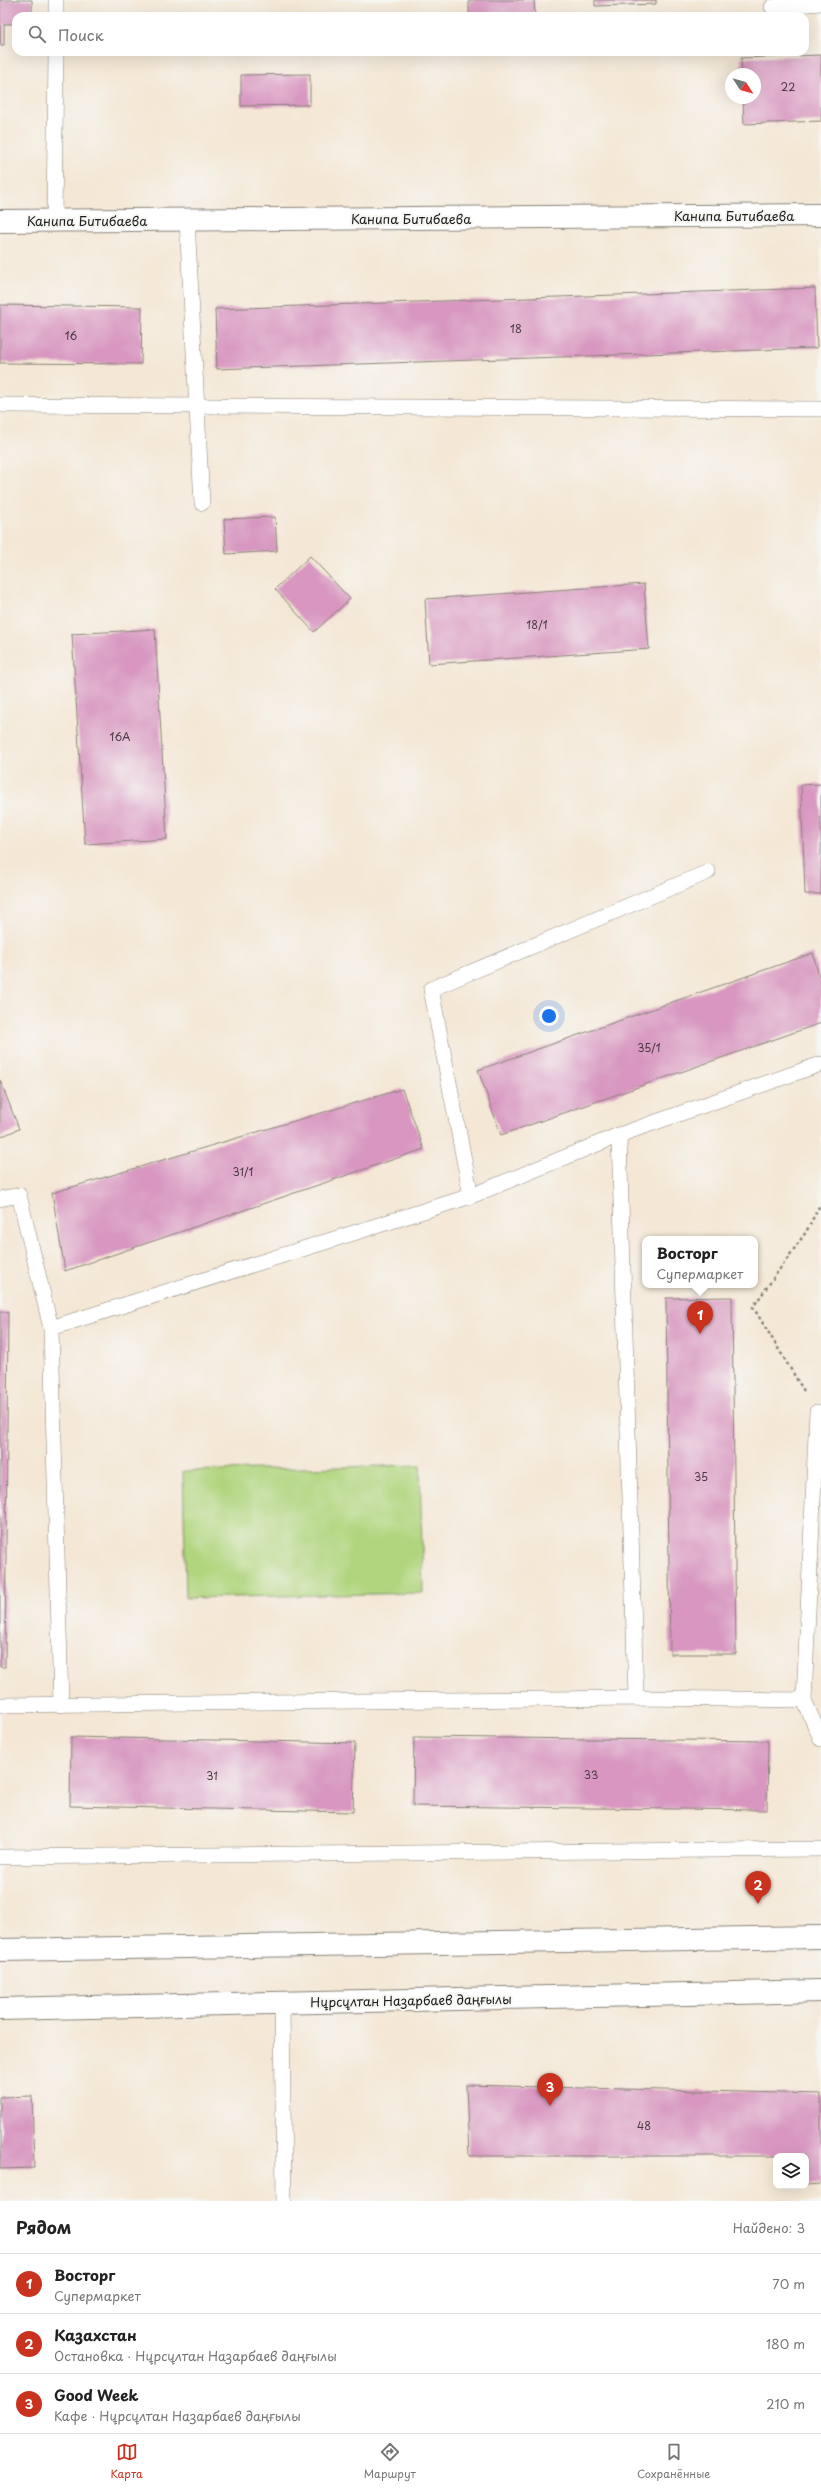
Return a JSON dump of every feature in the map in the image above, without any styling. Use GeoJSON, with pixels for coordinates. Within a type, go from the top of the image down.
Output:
{"type":"FeatureCollection","features":[{"type":"Feature","properties":{"kind":"main road","name":"Канипа Битибаева"},"geometry":{"type":"LineString","coordinates":[[0,221],[821,214]]}},
{"type":"Feature","properties":{"kind":"main road"},"geometry":{"type":"LineString","coordinates":[[0,1950],[821,1937]]}},
{"type":"Feature","properties":{"kind":"main road","name":"Нұрсұлтан Назарбаев даңғылы"},"geometry":{"type":"LineString","coordinates":[[0,2009],[821,1991]]}},
{"type":"Feature","properties":{"kind":"lane"},"geometry":{"type":"LineString","coordinates":[[56,0],[56,12]]}},
{"type":"Feature","properties":{"kind":"lane"},"geometry":{"type":"LineString","coordinates":[[772,7],[821,3]]}},
{"type":"Feature","properties":{"kind":"lane"},"geometry":{"type":"LineString","coordinates":[[54,220],[56,56]]}},
{"type":"Feature","properties":{"kind":"lane"},"geometry":{"type":"LineString","coordinates":[[187,220],[202,503]]}},
{"type":"Feature","properties":{"kind":"lane"},"geometry":{"type":"LineString","coordinates":[[0,405],[197,404],[821,409]]}},
{"type":"Feature","properties":{"kind":"lane"},"geometry":{"type":"LineString","coordinates":[[472,1196],[430,988],[708,872]]}},
{"type":"Feature","properties":{"kind":"lane"},"geometry":{"type":"LineString","coordinates":[[51,1328],[472,1196],[619,1135],[821,1064]]}},
{"type":"Feature","properties":{"kind":"lane"},"geometry":{"type":"LineString","coordinates":[[619,1135],[636,1698]]}},
{"type":"Feature","properties":{"kind":"lane"},"geometry":{"type":"LineString","coordinates":[[0,1199],[18,1195],[51,1328],[61,1705]]}},
{"type":"Feature","properties":{"kind":"lane"},"geometry":{"type":"LineString","coordinates":[[819,1412],[804,1700],[821,1739]]}},
{"type":"Feature","properties":{"kind":"lane"},"geometry":{"type":"LineString","coordinates":[[0,1705],[636,1698],[804,1700]]}},
{"type":"Feature","properties":{"kind":"lane"},"geometry":{"type":"LineString","coordinates":[[0,1857],[821,1849]]}},
{"type":"Feature","properties":{"kind":"lane"},"geometry":{"type":"LineString","coordinates":[[282,2003],[284,2201]]}},
{"type":"Feature","properties":{"kind":"path"},"geometry":{"type":"LineString","coordinates":[[819,1412],[753,1307],[806,1232],[821,1203]]}},
{"type":"Feature","properties":{"kind":"green space"},"geometry":{"type":"Polygon","coordinates":[[[420,1465],[423,1593],[186,1598],[183,1471],[420,1465]]]}},
{"type":"Feature","properties":{"kind":"building"},"geometry":{"type":"Polygon","coordinates":[[[0,0],[32,0],[32,12],[12,12],[12,24],[4,24],[4,45],[0,45],[0,0]]]}},
{"type":"Feature","properties":{"kind":"building"},"geometry":{"type":"Polygon","coordinates":[[[469,0],[534,0],[535,12],[469,12],[469,0]]]}},
{"type":"Feature","properties":{"kind":"building"},"geometry":{"type":"Polygon","coordinates":[[[595,0],[656,0],[656,4],[595,6],[595,0]]]}},
{"type":"Feature","properties":{"kind":"building"},"geometry":{"type":"Polygon","coordinates":[[[821,55],[821,121],[744,124],[743,104],[761,104],[761,68],[742,68],[741,58],[821,55]]]}},
{"type":"Feature","properties":{"kind":"building"},"geometry":{"type":"Polygon","coordinates":[[[310,74],[310,105],[241,106],[241,75],[310,74]]]}},
{"type":"Feature","properties":{"kind":"building"},"geometry":{"type":"Polygon","coordinates":[[[815,288],[817,348],[217,369],[215,309],[815,288]]]}},
{"type":"Feature","properties":{"kind":"building"},"geometry":{"type":"Polygon","coordinates":[[[0,305],[142,307],[141,364],[0,363],[0,305]]]}},
{"type":"Feature","properties":{"kind":"building"},"geometry":{"type":"Polygon","coordinates":[[[275,517],[277,551],[226,554],[224,519],[275,517]]]}},
{"type":"Feature","properties":{"kind":"building"},"geometry":{"type":"Polygon","coordinates":[[[310,556],[350,599],[314,632],[275,589],[310,556]]]}},
{"type":"Feature","properties":{"kind":"building"},"geometry":{"type":"Polygon","coordinates":[[[644,584],[649,649],[429,664],[425,599],[644,584]]]}},
{"type":"Feature","properties":{"kind":"building"},"geometry":{"type":"Polygon","coordinates":[[[155,629],[167,839],[85,844],[72,634],[155,629]]]}},
{"type":"Feature","properties":{"kind":"building"},"geometry":{"type":"Polygon","coordinates":[[[821,784],[821,894],[805,894],[801,785],[821,784]]]}},
{"type":"Feature","properties":{"kind":"building"},"geometry":{"type":"Polygon","coordinates":[[[813,953],[821,984],[821,1023],[501,1135],[478,1070],[813,953]]]}},
{"type":"Feature","properties":{"kind":"building"},"geometry":{"type":"Polygon","coordinates":[[[0,1080],[19,1129],[0,1137],[0,1080]]]}},
{"type":"Feature","properties":{"kind":"building"},"geometry":{"type":"Polygon","coordinates":[[[402,1089],[424,1149],[65,1271],[52,1193],[402,1089]]]}},
{"type":"Feature","properties":{"kind":"building"},"geometry":{"type":"Polygon","coordinates":[[[732,1297],[736,1654],[670,1654],[666,1298],[732,1297]]]}},
{"type":"Feature","properties":{"kind":"building"},"geometry":{"type":"Polygon","coordinates":[[[0,1312],[8,1312],[5,1667],[0,1667],[0,1312]]]}},
{"type":"Feature","properties":{"kind":"building"},"geometry":{"type":"Polygon","coordinates":[[[71,1737],[355,1743],[353,1812],[70,1806],[71,1737]]]}},
{"type":"Feature","properties":{"kind":"building"},"geometry":{"type":"Polygon","coordinates":[[[414,1737],[768,1741],[767,1810],[413,1806],[414,1737]]]}},
{"type":"Feature","properties":{"kind":"building"},"geometry":{"type":"Polygon","coordinates":[[[466,2085],[821,2094],[821,2184],[809,2185],[809,2153],[773,2153],[773,2156],[469,2156],[466,2085]]]}},
{"type":"Feature","properties":{"kind":"building"},"geometry":{"type":"Polygon","coordinates":[[[32,2096],[34,2168],[0,2169],[0,2097],[32,2096]]]}},
{"type":"Feature","properties":{"kind":"place","name":"Восторг"},"geometry":{"type":"Point","coordinates":[700,1334]}},
{"type":"Feature","properties":{"kind":"place","name":"Казахстан"},"geometry":{"type":"Point","coordinates":[758,1904]}},
{"type":"Feature","properties":{"kind":"place","name":"Good Week"},"geometry":{"type":"Point","coordinates":[550,2106]}}]}
